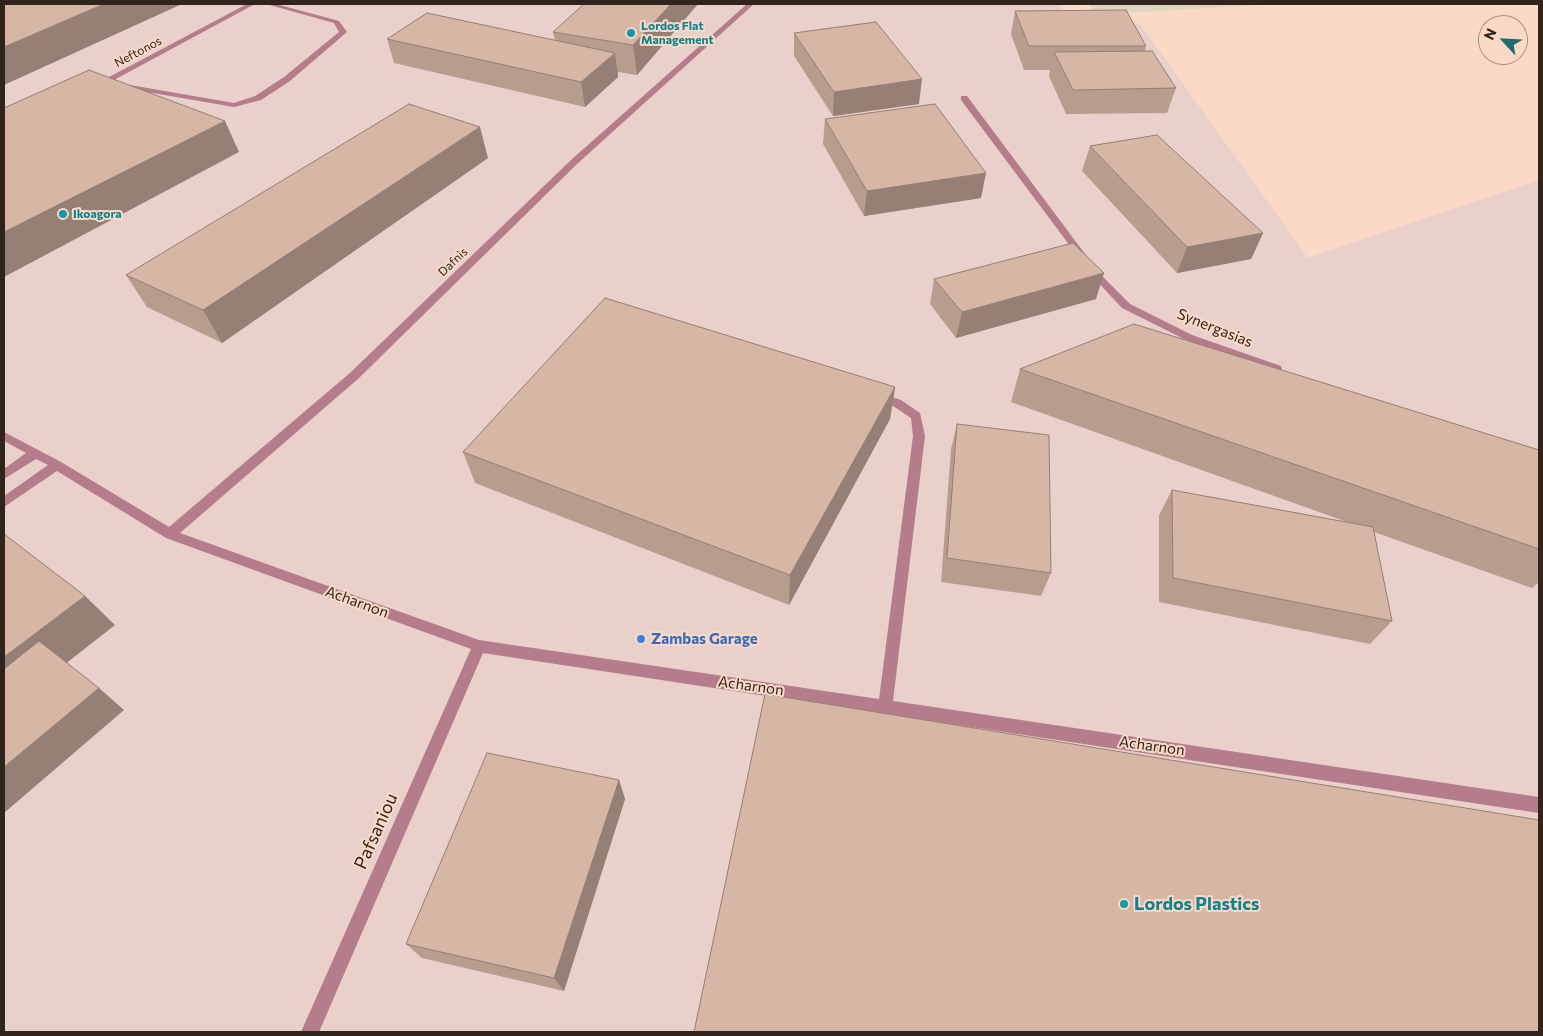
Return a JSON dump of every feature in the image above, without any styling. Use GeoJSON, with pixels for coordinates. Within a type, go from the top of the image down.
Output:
{"type":"FeatureCollection","features":[{"type":"Feature","properties":{"kind":"street","name":"Neftonos"},"geometry":{"type":"LineString","coordinates":[[86,91],[252,4]]}},
{"type":"Feature","properties":{"kind":"street"},"geometry":{"type":"LineString","coordinates":[[104,83],[234,105],[258,98],[287,79],[343,32],[337,22],[269,4]]}},
{"type":"Feature","properties":{"kind":"street","name":"Dafnis"},"geometry":{"type":"LineString","coordinates":[[170,534],[355,375],[574,162],[751,4]]}},
{"type":"Feature","properties":{"kind":"street","name":"Synergasias"},"geometry":{"type":"LineString","coordinates":[[964,98],[1097,276],[1126,306],[1188,338],[1291,374]]}},
{"type":"Feature","properties":{"kind":"street"},"geometry":{"type":"LineString","coordinates":[[860,392],[897,403],[916,416],[919,436],[885,706]]}},
{"type":"Feature","properties":{"kind":"street","name":"Acharnon"},"geometry":{"type":"LineString","coordinates":[[4,436],[57,465],[170,534],[479,646],[1539,805]]}},
{"type":"Feature","properties":{"kind":"street"},"geometry":{"type":"LineString","coordinates":[[4,475],[36,454]]}},
{"type":"Feature","properties":{"kind":"street"},"geometry":{"type":"LineString","coordinates":[[4,502],[57,465]]}},
{"type":"Feature","properties":{"kind":"street","name":"Pafsaniou"},"geometry":{"type":"LineString","coordinates":[[310,1032],[479,646]]}},
{"type":"Feature","properties":{"kind":"shaded area"},"geometry":{"type":"Polygon","coordinates":[[[4,4],[1061,4],[1063,21],[1140,24],[1308,258],[1539,180],[1539,1032],[4,1032],[4,4]]]}},
{"type":"Feature","properties":{"kind":"shaded area"},"geometry":{"type":"Polygon","coordinates":[[[1090,4],[1278,4],[1092,15],[1090,4]]]}},
{"type":"Feature","properties":{"kind":"building"},"geometry":{"type":"Polygon","coordinates":[[[4,4],[104,4],[4,47],[4,4]]]}},
{"type":"Feature","properties":{"kind":"building"},"geometry":{"type":"Polygon","coordinates":[[[584,4],[671,4],[633,45],[553,32],[584,4]]]}},
{"type":"Feature","properties":{"kind":"building"},"geometry":{"type":"Polygon","coordinates":[[[1126,10],[1146,46],[1029,46],[1015,11],[1126,10]]]}},
{"type":"Feature","properties":{"kind":"building"},"geometry":{"type":"Polygon","coordinates":[[[427,13],[615,53],[581,82],[387,39],[427,13]]]}},
{"type":"Feature","properties":{"kind":"building"},"geometry":{"type":"Polygon","coordinates":[[[876,22],[922,79],[834,92],[794,33],[876,22]]]}},
{"type":"Feature","properties":{"kind":"building"},"geometry":{"type":"Polygon","coordinates":[[[1152,51],[1176,88],[1073,90],[1054,52],[1152,51]]]}},
{"type":"Feature","properties":{"kind":"building"},"geometry":{"type":"Polygon","coordinates":[[[89,70],[225,121],[4,232],[4,108],[89,70]]]}},
{"type":"Feature","properties":{"kind":"building"},"geometry":{"type":"Polygon","coordinates":[[[409,104],[480,127],[203,310],[126,275],[409,104]]]}},
{"type":"Feature","properties":{"kind":"building"},"geometry":{"type":"Polygon","coordinates":[[[935,104],[986,173],[867,191],[825,119],[935,104]]]}},
{"type":"Feature","properties":{"kind":"building"},"geometry":{"type":"Polygon","coordinates":[[[1157,135],[1263,233],[1187,247],[1090,146],[1157,135]]]}},
{"type":"Feature","properties":{"kind":"building"},"geometry":{"type":"Polygon","coordinates":[[[1073,243],[1104,273],[962,312],[934,279],[1073,243]]]}},
{"type":"Feature","properties":{"kind":"building"},"geometry":{"type":"Polygon","coordinates":[[[605,298],[895,387],[790,575],[463,452],[605,298]]]}},
{"type":"Feature","properties":{"kind":"building"},"geometry":{"type":"Polygon","coordinates":[[[1134,324],[1539,450],[1539,549],[1020,369],[1134,324]]]}},
{"type":"Feature","properties":{"kind":"building"},"geometry":{"type":"Polygon","coordinates":[[[957,424],[1049,435],[1051,573],[947,558],[957,424]]]}},
{"type":"Feature","properties":{"kind":"building"},"geometry":{"type":"Polygon","coordinates":[[[1172,490],[1373,527],[1392,621],[1173,578],[1172,490]]]}},
{"type":"Feature","properties":{"kind":"building"},"geometry":{"type":"Polygon","coordinates":[[[4,534],[85,596],[4,657],[4,534]]]}},
{"type":"Feature","properties":{"kind":"building"},"geometry":{"type":"Polygon","coordinates":[[[39,641],[99,688],[4,767],[4,669],[39,641]]]}},
{"type":"Feature","properties":{"kind":"building","name":"Lordos Plastics"},"geometry":{"type":"Polygon","coordinates":[[[765,694],[1539,820],[1539,1032],[694,1032],[765,694]]]}},
{"type":"Feature","properties":{"kind":"building"},"geometry":{"type":"Polygon","coordinates":[[[487,753],[619,780],[554,978],[406,944],[487,753]]]}},
{"type":"Feature","properties":{"kind":"place","name":"Lordos Flat Management"},"geometry":{"type":"Point","coordinates":[631,33]}},
{"type":"Feature","properties":{"kind":"place","name":"Ikoagora"},"geometry":{"type":"Point","coordinates":[63,214]}},
{"type":"Feature","properties":{"kind":"place","name":"Zambas Garage"},"geometry":{"type":"Point","coordinates":[641,639]}},
{"type":"Feature","properties":{"kind":"place","name":"Lordos Plastics"},"geometry":{"type":"Point","coordinates":[1124,904]}}]}
